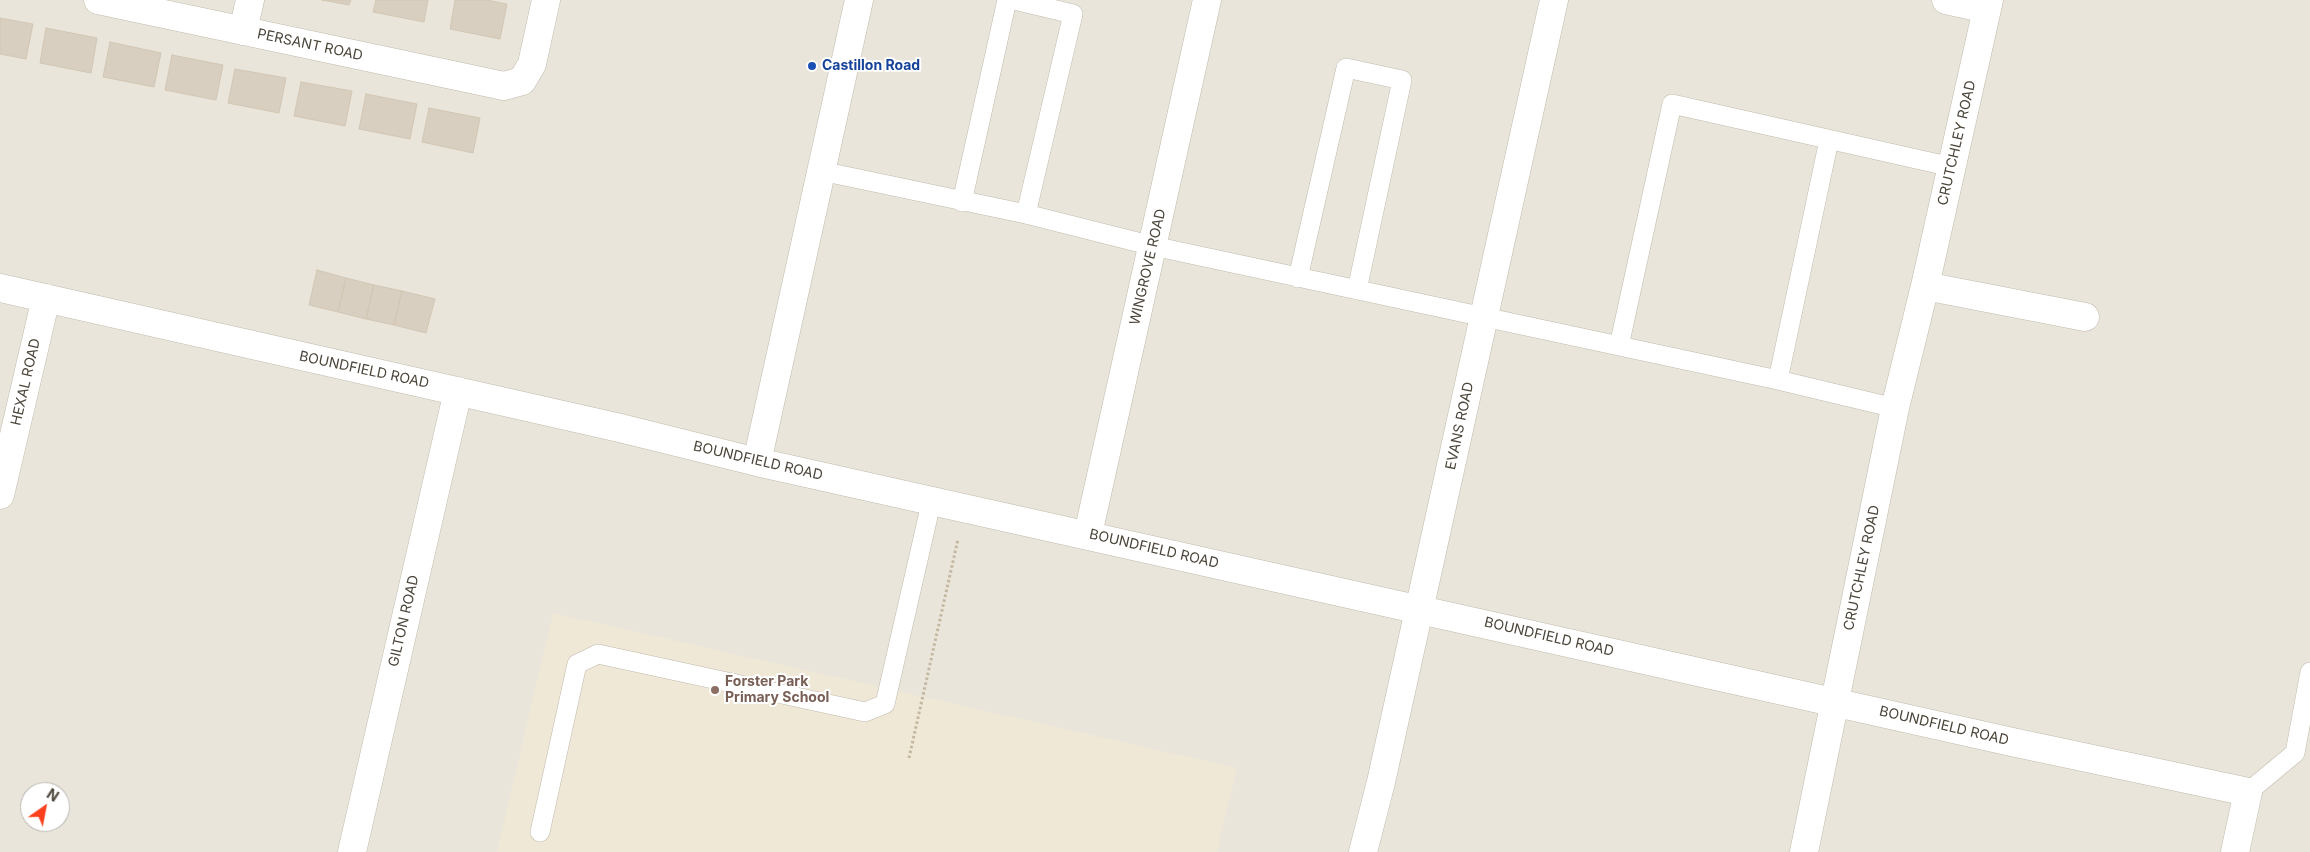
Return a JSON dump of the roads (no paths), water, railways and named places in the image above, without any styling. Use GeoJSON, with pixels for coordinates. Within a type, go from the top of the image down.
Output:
{"type":"FeatureCollection","features":[{"type":"Feature","properties":{"kind":"street","name":"PERSANT ROAD"},"geometry":{"type":"LineString","coordinates":[[98,0],[504,86],[522,80],[532,64],[546,0]]}},
{"type":"Feature","properties":{"kind":"street"},"geometry":{"type":"LineString","coordinates":[[243,31],[250,0]]}},
{"type":"Feature","properties":{"kind":"street"},"geometry":{"type":"LineString","coordinates":[[757,462],[859,0]]}},
{"type":"Feature","properties":{"kind":"street","name":"WINGROVE ROAD"},"geometry":{"type":"LineString","coordinates":[[1088,534],[1207,0]]}},
{"type":"Feature","properties":{"kind":"street","name":"EVANS ROAD"},"geometry":{"type":"LineString","coordinates":[[1363,852],[1420,609],[1554,0]]}},
{"type":"Feature","properties":{"kind":"street"},"geometry":{"type":"LineString","coordinates":[[1946,0],[1988,5]]}},
{"type":"Feature","properties":{"kind":"street","name":"CRUTCHLEY ROAD"},"geometry":{"type":"LineString","coordinates":[[1804,852],[1833,701],[1895,408],[1925,286],[1988,5]]}},
{"type":"Feature","properties":{"kind":"street"},"geometry":{"type":"LineString","coordinates":[[1925,286],[2085,317]]}},
{"type":"Feature","properties":{"kind":"street","name":"BOUNDFIELD ROAD"},"geometry":{"type":"LineString","coordinates":[[0,288],[458,391],[757,462],[932,499],[2248,792]]}},
{"type":"Feature","properties":{"kind":"street","name":"HEXAL ROAD"},"geometry":{"type":"LineString","coordinates":[[0,495],[46,298]]}},
{"type":"Feature","properties":{"kind":"street","name":"GILTON ROAD"},"geometry":{"type":"LineString","coordinates":[[352,852],[458,391]]}},
{"type":"Feature","properties":{"kind":"street"},"geometry":{"type":"LineString","coordinates":[[2235,852],[2248,792]]}},
{"type":"Feature","properties":{"kind":"lane"},"geometry":{"type":"LineString","coordinates":[[962,202],[1007,0]]}},
{"type":"Feature","properties":{"kind":"lane"},"geometry":{"type":"LineString","coordinates":[[1014,0],[1073,14],[1026,214]]}},
{"type":"Feature","properties":{"kind":"lane"},"geometry":{"type":"LineString","coordinates":[[1298,278],[1346,68],[1402,80],[1357,290]]}},
{"type":"Feature","properties":{"kind":"lane"},"geometry":{"type":"LineString","coordinates":[[1619,346],[1672,104],[1952,167]]}},
{"type":"Feature","properties":{"kind":"lane"},"geometry":{"type":"LineString","coordinates":[[1778,380],[1829,140]]}},
{"type":"Feature","properties":{"kind":"lane"},"geometry":{"type":"LineString","coordinates":[[821,171],[1026,214],[1152,246],[1778,380],[1895,408]]}},
{"type":"Feature","properties":{"kind":"lane"},"geometry":{"type":"LineString","coordinates":[[540,832],[577,664],[598,654],[865,712],[885,704],[932,499]]}},
{"type":"Feature","properties":{"kind":"lane"},"geometry":{"type":"LineString","coordinates":[[2248,792],[2296,753],[2306,724],[2310,672]]}},
{"type":"Feature","properties":{"kind":"place","name":"Castillon Road"},"geometry":{"type":"Point","coordinates":[812,66]}},
{"type":"Feature","properties":{"kind":"place","name":"Forster Park Primary School"},"geometry":{"type":"Point","coordinates":[715,690]}}]}
